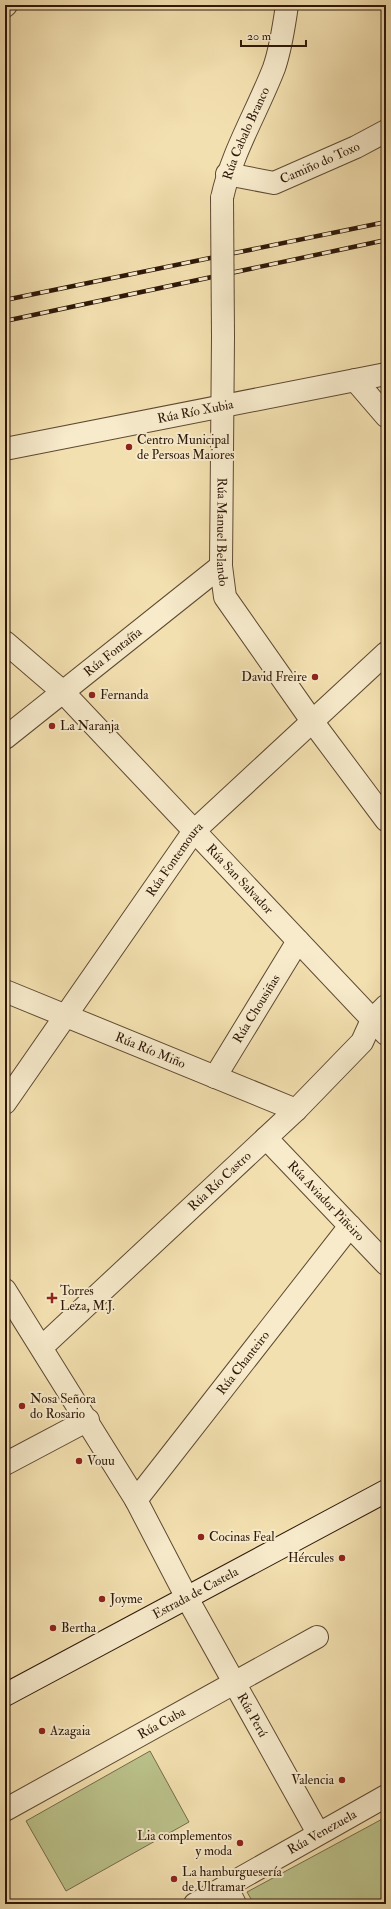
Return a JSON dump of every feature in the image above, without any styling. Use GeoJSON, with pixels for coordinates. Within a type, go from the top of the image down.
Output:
{"type":"FeatureCollection","features":[{"type":"Feature","properties":{"kind":"street","name":"Rúa Cabalo Branco"},"geometry":{"type":"LineString","coordinates":[[222,265],[222,198],[227,174],[274,67],[283,36],[287,5]]}},
{"type":"Feature","properties":{"kind":"street","name":"Camiño do Toxo"},"geometry":{"type":"LineString","coordinates":[[227,174],[274,183],[356,147],[386,131]]}},
{"type":"Feature","properties":{"kind":"street","name":"Rúa Manuel Belando"},"geometry":{"type":"LineString","coordinates":[[222,265],[224,337],[221,566],[224,597],[312,721],[386,820]]}},
{"type":"Feature","properties":{"kind":"street","name":"Rúa Río Xubia"},"geometry":{"type":"LineString","coordinates":[[5,449],[222,405],[386,374]]}},
{"type":"Feature","properties":{"kind":"street"},"geometry":{"type":"LineString","coordinates":[[355,380],[386,416]]}},
{"type":"Feature","properties":{"kind":"street","name":"Rúa Fontaíña"},"geometry":{"type":"LineString","coordinates":[[5,738],[221,566]]}},
{"type":"Feature","properties":{"kind":"street","name":"Rúa San Salvador"},"geometry":{"type":"LineString","coordinates":[[5,642],[63,692],[298,941],[381,1020]]}},
{"type":"Feature","properties":{"kind":"street","name":"Rúa Fontemoura"},"geometry":{"type":"LineString","coordinates":[[5,1103],[194,831],[386,653]]}},
{"type":"Feature","properties":{"kind":"street","name":"Rúa Chousiñas"},"geometry":{"type":"LineString","coordinates":[[215,1077],[298,941]]}},
{"type":"Feature","properties":{"kind":"street","name":"Rúa Río Miño"},"geometry":{"type":"LineString","coordinates":[[5,991],[296,1110]]}},
{"type":"Feature","properties":{"kind":"street","name":"Rúa Río Castro"},"geometry":{"type":"LineString","coordinates":[[42,1347],[296,1110],[362,1042],[381,1020]]}},
{"type":"Feature","properties":{"kind":"street","name":"Rúa Aviador Piñeiro"},"geometry":{"type":"LineString","coordinates":[[266,1138],[386,1264]]}},
{"type":"Feature","properties":{"kind":"street","name":"Rúa Chanteiro"},"geometry":{"type":"LineString","coordinates":[[136,1500],[350,1226]]}},
{"type":"Feature","properties":{"kind":"street","name":"Rúa Perú"},"geometry":{"type":"LineString","coordinates":[[5,1290],[88,1420],[136,1500],[187,1598],[318,1834]]}},
{"type":"Feature","properties":{"kind":"street"},"geometry":{"type":"LineString","coordinates":[[5,1464],[88,1420]]}},
{"type":"Feature","properties":{"kind":"street","name":"Estrada de Castela"},"geometry":{"type":"LineString","coordinates":[[5,1695],[386,1491]]}},
{"type":"Feature","properties":{"kind":"street","name":"Rúa Cuba"},"geometry":{"type":"LineString","coordinates":[[5,1810],[234,1682],[318,1637]]}},
{"type":"Feature","properties":{"kind":"street","name":"Rúa Venezuela"},"geometry":{"type":"LineString","coordinates":[[195,1904],[230,1895],[318,1834],[386,1796]]}},
{"type":"Feature","properties":{"kind":"green space"},"geometry":{"type":"Polygon","coordinates":[[[150,1751],[189,1822],[66,1891],[26,1821],[150,1751]]]}},
{"type":"Feature","properties":{"kind":"green space"},"geometry":{"type":"Polygon","coordinates":[[[386,1817],[386,1904],[254,1904],[247,1892],[386,1817]]]}},
{"type":"Feature","properties":{"kind":"railway"},"geometry":{"type":"LineString","coordinates":[[5,300],[386,222]]}},
{"type":"Feature","properties":{"kind":"railway"},"geometry":{"type":"LineString","coordinates":[[5,321],[386,240]]}},
{"type":"Feature","properties":{"kind":"place","name":"Centro Municipal de Persoas Maiores"},"geometry":{"type":"Point","coordinates":[129,447]}},
{"type":"Feature","properties":{"kind":"place","name":"David Freire"},"geometry":{"type":"Point","coordinates":[315,677]}},
{"type":"Feature","properties":{"kind":"place","name":"Fernanda"},"geometry":{"type":"Point","coordinates":[92,695]}},
{"type":"Feature","properties":{"kind":"place","name":"La Naranja"},"geometry":{"type":"Point","coordinates":[52,726]}},
{"type":"Feature","properties":{"kind":"place","name":"Torres Leza, M.J."},"geometry":{"type":"Point","coordinates":[52,1298]}},
{"type":"Feature","properties":{"kind":"place","name":"Nosa Señora do Rosario"},"geometry":{"type":"Point","coordinates":[22,1406]}},
{"type":"Feature","properties":{"kind":"place","name":"Vouu"},"geometry":{"type":"Point","coordinates":[79,1461]}},
{"type":"Feature","properties":{"kind":"place","name":"Cocinas Feal"},"geometry":{"type":"Point","coordinates":[201,1537]}},
{"type":"Feature","properties":{"kind":"place","name":"Hércules"},"geometry":{"type":"Point","coordinates":[342,1558]}},
{"type":"Feature","properties":{"kind":"place","name":"Joyme"},"geometry":{"type":"Point","coordinates":[102,1599]}},
{"type":"Feature","properties":{"kind":"place","name":"Bertha"},"geometry":{"type":"Point","coordinates":[53,1628]}},
{"type":"Feature","properties":{"kind":"place","name":"Azagaia"},"geometry":{"type":"Point","coordinates":[42,1731]}},
{"type":"Feature","properties":{"kind":"place","name":"Valencia"},"geometry":{"type":"Point","coordinates":[342,1780]}},
{"type":"Feature","properties":{"kind":"place","name":"Lia complementos y moda"},"geometry":{"type":"Point","coordinates":[240,1843]}},
{"type":"Feature","properties":{"kind":"place","name":"La hamburguesería de Ultramar"},"geometry":{"type":"Point","coordinates":[174,1879]}}]}
